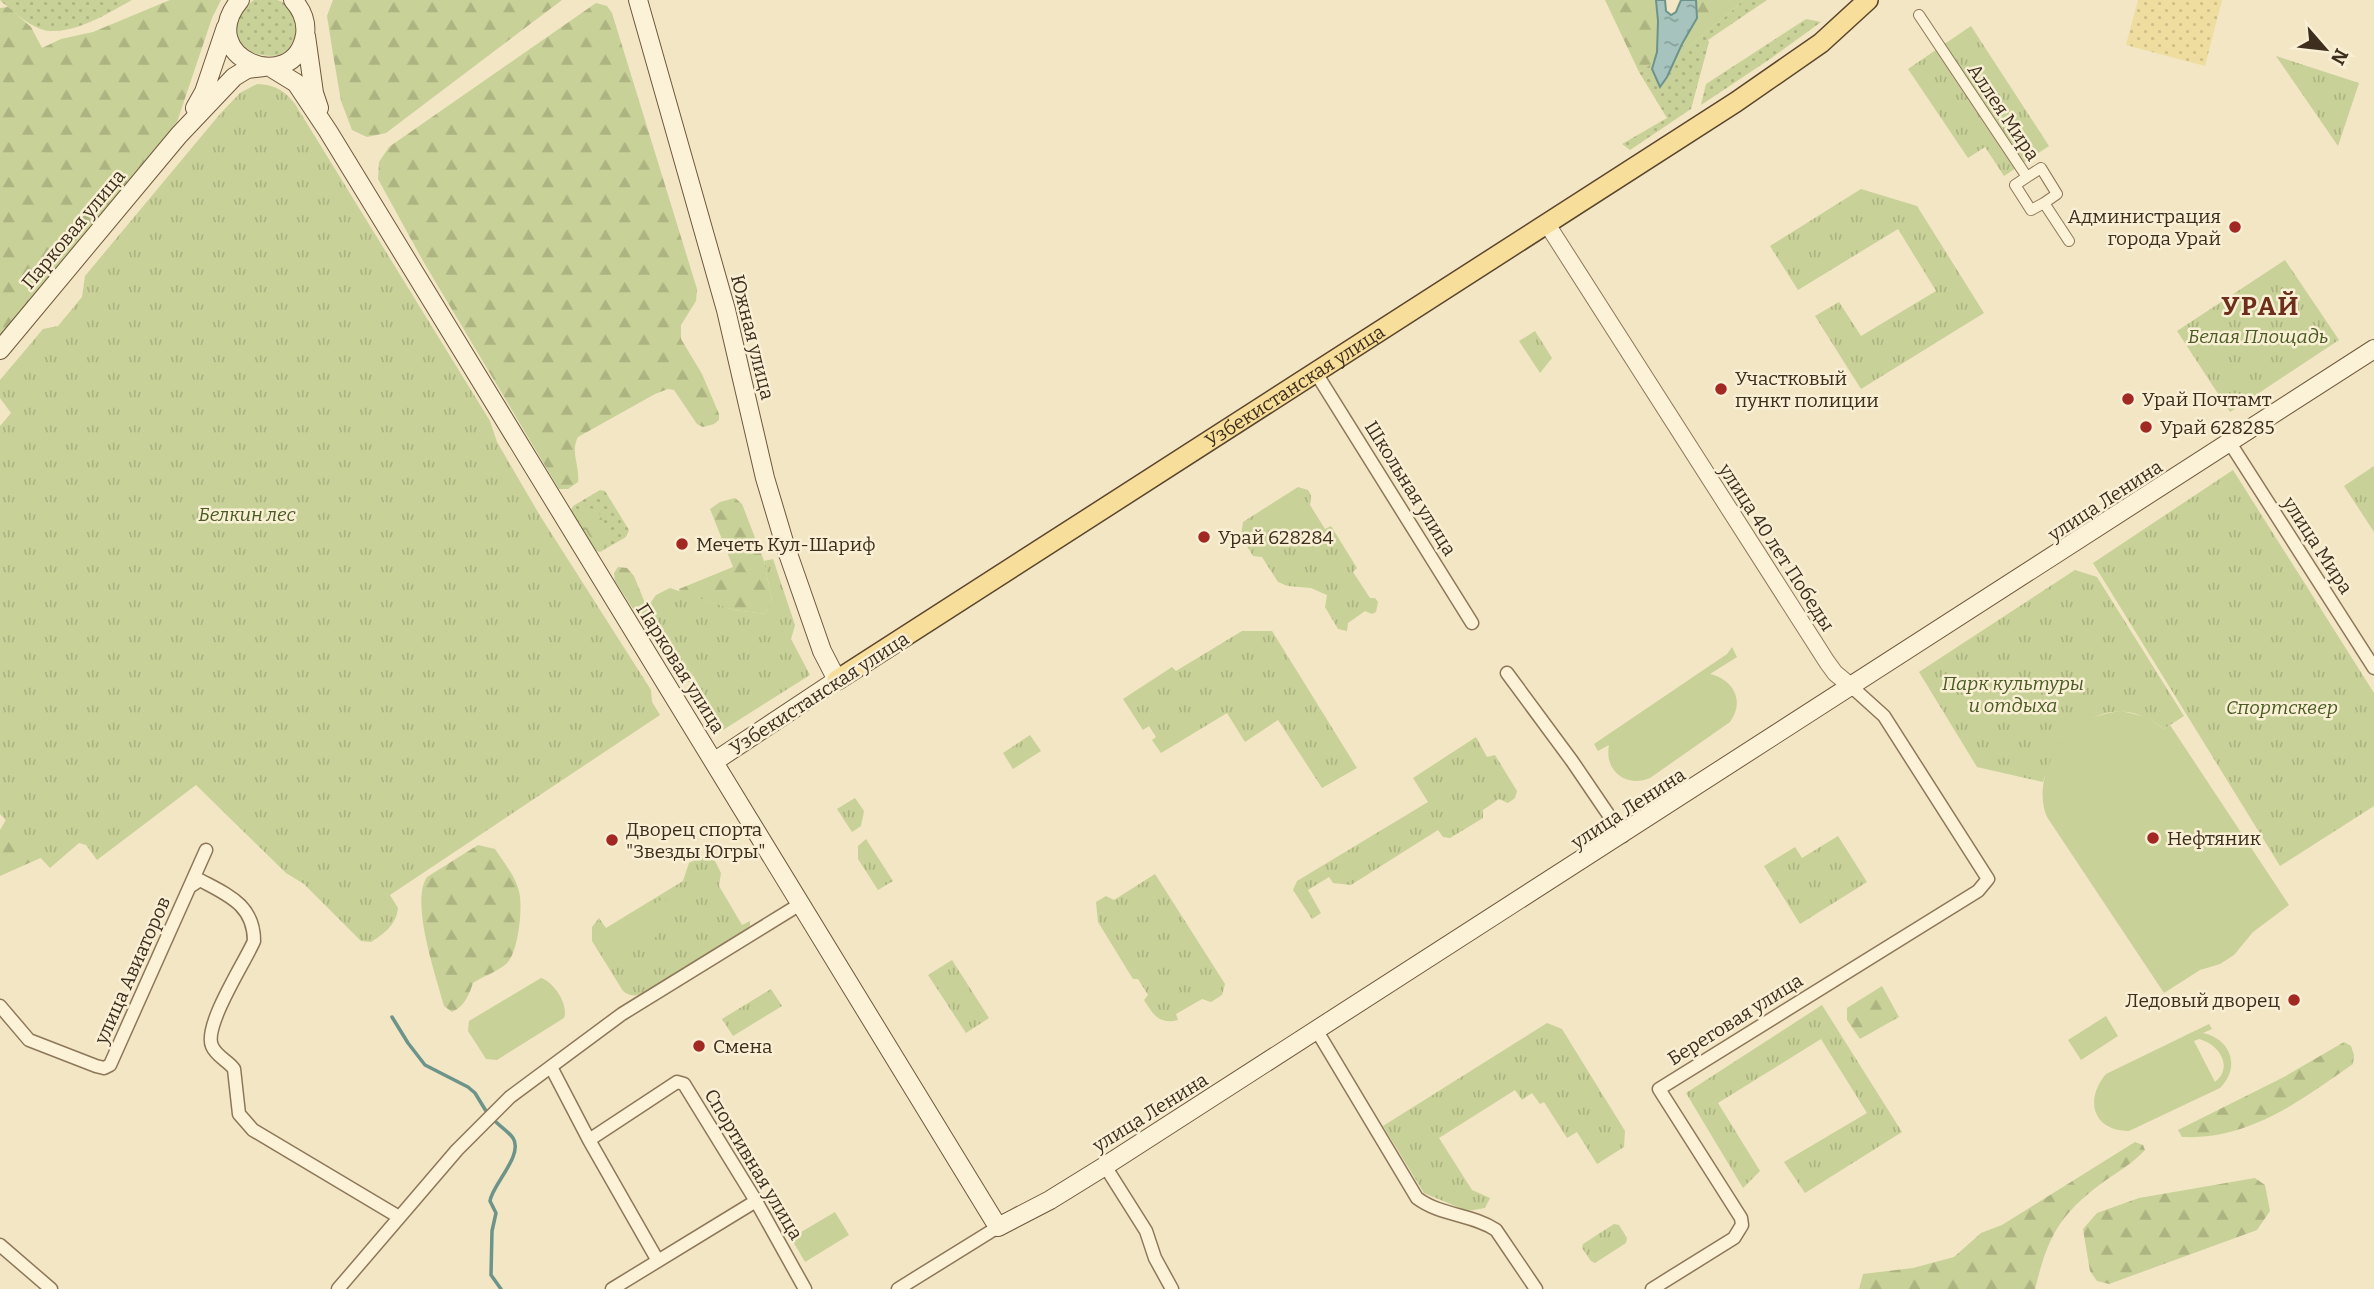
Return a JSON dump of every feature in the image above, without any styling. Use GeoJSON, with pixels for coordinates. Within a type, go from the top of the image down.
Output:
{"type":"FeatureCollection","features":[{"type":"Feature","properties":{"kind":"main road","name":"Парковая улица"},"geometry":{"type":"LineString","coordinates":[[179,135],[204,92],[230,16],[240,0]]}},
{"type":"Feature","properties":{"kind":"main road"},"geometry":{"type":"LineString","coordinates":[[293,0],[305,25]]}},
{"type":"Feature","properties":{"kind":"main road"},"geometry":{"type":"LineString","coordinates":[[230,16],[228,31],[233,47],[244,60],[267,67],[286,62],[304,41],[306,0]]}},
{"type":"Feature","properties":{"kind":"main road","name":"Южная улица"},"geometry":{"type":"LineString","coordinates":[[638,0],[723,297],[765,478],[822,651],[837,680]]}},
{"type":"Feature","properties":{"kind":"main road","name":"Узбекистанская улица"},"geometry":{"type":"LineString","coordinates":[[715,761],[1775,76],[1839,29],[1868,0]]}},
{"type":"Feature","properties":{"kind":"main road","name":"Парковая улица"},"geometry":{"type":"LineString","coordinates":[[305,25],[314,93],[328,131]]}},
{"type":"Feature","properties":{"kind":"main road","name":"Парковая улица"},"geometry":{"type":"LineString","coordinates":[[0,349],[179,135],[234,77],[247,69],[267,67],[296,83],[328,131],[999,1227]]}},
{"type":"Feature","properties":{"kind":"main road","name":"улица Ленина"},"geometry":{"type":"LineString","coordinates":[[999,1227],[1105,1166],[1623,836],[2374,349]]}},
{"type":"Feature","properties":{"kind":"street","name":"Аллея Мира"},"geometry":{"type":"LineString","coordinates":[[1919,15],[2027,177]]}},
{"type":"Feature","properties":{"kind":"street","name":"Аллея Мира"},"geometry":{"type":"LineString","coordinates":[[2041,168],[2057,194],[2031,210],[2015,185],[2027,177],[2041,168]]}},
{"type":"Feature","properties":{"kind":"street"},"geometry":{"type":"LineString","coordinates":[[2044,203],[2069,241]]}},
{"type":"Feature","properties":{"kind":"street","name":"улица 40 лет Победы"},"geometry":{"type":"LineString","coordinates":[[1546,224],[1827,662],[1835,673],[1884,716],[1988,880]]}},
{"type":"Feature","properties":{"kind":"street","name":"Школьная улица"},"geometry":{"type":"LineString","coordinates":[[1316,373],[1472,623]]}},
{"type":"Feature","properties":{"kind":"street","name":"улица Мира"},"geometry":{"type":"LineString","coordinates":[[2230,443],[2374,668]]}},
{"type":"Feature","properties":{"kind":"street"},"geometry":{"type":"LineString","coordinates":[[1507,673],[1623,836]]}},
{"type":"Feature","properties":{"kind":"street","name":"улица Авиаторов"},"geometry":{"type":"LineString","coordinates":[[0,1006],[29,1040],[96,1066],[104,1068],[110,1065],[206,850]]}},
{"type":"Feature","properties":{"kind":"street"},"geometry":{"type":"LineString","coordinates":[[191,886],[200,880],[233,897],[251,917],[254,930],[254,941],[221,1006],[210,1039],[214,1051],[234,1069],[239,1114],[253,1130],[399,1217]]}},
{"type":"Feature","properties":{"kind":"street","name":"Береговая улица"},"geometry":{"type":"LineString","coordinates":[[1652,1289],[1734,1238],[1742,1225],[1740,1216],[1659,1089],[1978,891],[1988,880]]}},
{"type":"Feature","properties":{"kind":"street"},"geometry":{"type":"LineString","coordinates":[[338,1289],[399,1217],[510,1097],[630,1009],[802,903]]}},
{"type":"Feature","properties":{"kind":"street"},"geometry":{"type":"LineString","coordinates":[[1317,1031],[1417,1198],[1436,1209],[1483,1223],[1496,1230],[1536,1289]]}},
{"type":"Feature","properties":{"kind":"street"},"geometry":{"type":"LineString","coordinates":[[551,1066],[589,1140],[658,1261]]}},
{"type":"Feature","properties":{"kind":"street","name":"Спортивная улица"},"geometry":{"type":"LineString","coordinates":[[589,1140],[677,1082],[681,1082],[756,1201],[805,1289]]}},
{"type":"Feature","properties":{"kind":"street"},"geometry":{"type":"LineString","coordinates":[[1105,1166],[1146,1231],[1155,1258],[1172,1289]]}},
{"type":"Feature","properties":{"kind":"street"},"geometry":{"type":"LineString","coordinates":[[612,1289],[756,1201]]}},
{"type":"Feature","properties":{"kind":"street","name":"улица Ленина"},"geometry":{"type":"LineString","coordinates":[[898,1289],[999,1227]]}},
{"type":"Feature","properties":{"kind":"street"},"geometry":{"type":"LineString","coordinates":[[0,1245],[51,1289]]}},
{"type":"Feature","properties":{"kind":"green space"},"geometry":{"type":"Polygon","coordinates":[[[0,0],[132,0],[82,25],[50,31],[30,24],[0,0]]]}},
{"type":"Feature","properties":{"kind":"green space"},"geometry":{"type":"Polygon","coordinates":[[[170,0],[221,0],[212,18],[177,122],[0,336],[0,8],[8,7],[31,27],[42,48],[61,39],[93,32],[170,0]]]}},
{"type":"Feature","properties":{"kind":"green space"},"geometry":{"type":"Polygon","coordinates":[[[254,0],[277,0],[291,9],[295,16],[296,33],[283,54],[256,54],[239,40],[237,20],[254,0]]]}},
{"type":"Feature","properties":{"kind":"green space"},"geometry":{"type":"Polygon","coordinates":[[[333,0],[562,0],[386,133],[367,137],[352,130],[341,101],[327,16],[333,0]]]}},
{"type":"Feature","properties":{"kind":"green space"},"geometry":{"type":"Polygon","coordinates":[[[1605,0],[1656,0],[1658,49],[1653,62],[1639,72],[1605,0]]]}},
{"type":"Feature","properties":{"kind":"green space"},"geometry":{"type":"Polygon","coordinates":[[[1696,0],[1743,0],[1695,43],[1685,48],[1682,44],[1697,18],[1696,0]]]}},
{"type":"Feature","properties":{"kind":"green space"},"geometry":{"type":"Polygon","coordinates":[[[1743,0],[1767,0],[1708,40],[1691,109],[1630,150],[1622,144],[1667,118],[1639,72],[1653,62],[1652,69],[1662,86],[1682,44],[1686,47],[1692,44],[1743,0]]]}},
{"type":"Feature","properties":{"kind":"green space"},"geometry":{"type":"Polygon","coordinates":[[[596,3],[607,6],[612,13],[697,289],[696,301],[681,325],[681,339],[702,374],[719,420],[703,427],[697,424],[674,390],[668,389],[655,394],[578,437],[575,454],[578,482],[568,489],[559,489],[423,261],[378,179],[379,162],[389,147],[596,3]]]}},
{"type":"Feature","properties":{"kind":"green space"},"geometry":{"type":"Polygon","coordinates":[[[1806,19],[1821,22],[1701,105],[1706,84],[1806,19]]]}},
{"type":"Feature","properties":{"kind":"green space"},"geometry":{"type":"Polygon","coordinates":[[[1971,26],[2049,146],[2004,176],[1985,147],[1968,158],[1908,69],[1971,26]]]}},
{"type":"Feature","properties":{"kind":"green space"},"geometry":{"type":"Polygon","coordinates":[[[2276,56],[2359,83],[2338,146],[2276,56]]]}},
{"type":"Feature","properties":{"kind":"green space","name":"Белкин лес"},"geometry":{"type":"Polygon","coordinates":[[[257,84],[279,89],[295,104],[490,421],[497,442],[539,514],[651,690],[652,702],[660,715],[390,895],[398,908],[395,919],[385,932],[371,942],[361,941],[304,884],[286,873],[196,785],[97,860],[86,845],[79,843],[50,868],[0,814],[0,426],[11,413],[0,398],[0,380],[43,329],[58,326],[82,297],[85,276],[220,114],[240,93],[257,84]]]}},
{"type":"Feature","properties":{"kind":"green space"},"geometry":{"type":"Polygon","coordinates":[[[1861,189],[1917,206],[1984,313],[1861,389],[1815,316],[1839,302],[1861,336],[1936,291],[1898,229],[1798,290],[1770,246],[1861,189]]]}},
{"type":"Feature","properties":{"kind":"green space","name":"Белая Площадь"},"geometry":{"type":"Polygon","coordinates":[[[2285,260],[2339,340],[2230,412],[2177,331],[2285,260]]]}},
{"type":"Feature","properties":{"kind":"green space"},"geometry":{"type":"Polygon","coordinates":[[[1535,331],[1552,358],[1540,373],[1519,341],[1535,331]]]}},
{"type":"Feature","properties":{"kind":"green space"},"geometry":{"type":"Polygon","coordinates":[[[2374,466],[2374,532],[2344,486],[2374,466]]]}},
{"type":"Feature","properties":{"kind":"green space","name":"Спортсквер"},"geometry":{"type":"Polygon","coordinates":[[[2233,470],[2374,693],[2374,806],[2280,866],[2093,563],[2233,470]]]}},
{"type":"Feature","properties":{"kind":"green space"},"geometry":{"type":"Polygon","coordinates":[[[1298,487],[1308,490],[1311,495],[1310,505],[1325,529],[1331,526],[1357,568],[1353,572],[1370,598],[1375,598],[1378,602],[1376,612],[1372,614],[1365,611],[1348,623],[1347,631],[1338,629],[1325,607],[1327,595],[1311,588],[1288,586],[1278,582],[1262,557],[1253,556],[1241,536],[1243,522],[1298,487]]]}},
{"type":"Feature","properties":{"kind":"green space"},"geometry":{"type":"Polygon","coordinates":[[[600,490],[605,491],[629,530],[626,537],[600,552],[594,550],[571,510],[573,506],[600,490]]]}},
{"type":"Feature","properties":{"kind":"green space"},"geometry":{"type":"Polygon","coordinates":[[[735,498],[742,504],[764,561],[772,601],[765,614],[734,610],[680,592],[679,589],[733,567],[710,509],[720,502],[735,498]]]}},
{"type":"Feature","properties":{"kind":"green space"},"geometry":{"type":"Polygon","coordinates":[[[1292,507],[1308,533],[1289,546],[1272,520],[1292,507]]]}},
{"type":"Feature","properties":{"kind":"green space"},"geometry":{"type":"Polygon","coordinates":[[[582,509],[598,511],[611,537],[605,548],[592,539],[579,516],[582,509]]]}},
{"type":"Feature","properties":{"kind":"green space"},"geometry":{"type":"Polygon","coordinates":[[[773,559],[795,625],[791,639],[810,675],[723,730],[693,675],[647,608],[656,595],[670,588],[734,610],[765,614],[772,601],[764,561],[773,559]]]}},
{"type":"Feature","properties":{"kind":"green space"},"geometry":{"type":"Polygon","coordinates":[[[618,567],[627,568],[634,576],[647,608],[693,675],[692,681],[687,682],[677,677],[615,581],[614,573],[618,567]]]}},
{"type":"Feature","properties":{"kind":"green space","name":"Парк культуры и отдыха"},"geometry":{"type":"Polygon","coordinates":[[[2075,570],[2097,577],[2184,716],[2164,729],[2145,717],[2126,712],[2107,713],[2090,719],[2075,730],[2062,745],[2043,782],[1977,767],[1919,672],[2075,570]]]}},
{"type":"Feature","properties":{"kind":"green space"},"geometry":{"type":"Polygon","coordinates":[[[1242,631],[1272,631],[1357,768],[1322,788],[1278,720],[1245,742],[1227,713],[1161,753],[1152,740],[1156,737],[1149,726],[1143,730],[1123,699],[1172,667],[1176,671],[1242,631]]]}},
{"type":"Feature","properties":{"kind":"green space"},"geometry":{"type":"Polygon","coordinates":[[[1732,647],[1737,657],[1710,674],[1725,681],[1735,692],[1737,706],[1730,722],[1650,778],[1633,781],[1625,779],[1613,770],[1608,754],[1609,745],[1598,751],[1594,744],[1727,654],[1732,647]]]}},
{"type":"Feature","properties":{"kind":"green space","name":"Нефтяник"},"geometry":{"type":"Polygon","coordinates":[[[2121,711],[2147,717],[2164,729],[2170,725],[2289,905],[2253,932],[2234,955],[2220,964],[2200,970],[2164,993],[2047,817],[2043,804],[2049,764],[2064,740],[2073,730],[2089,720],[2121,711]]]}},
{"type":"Feature","properties":{"kind":"green space"},"geometry":{"type":"Polygon","coordinates":[[[1030,735],[1041,751],[1013,769],[1003,753],[1030,735]]]}},
{"type":"Feature","properties":{"kind":"green space"},"geometry":{"type":"Polygon","coordinates":[[[1476,737],[1487,757],[1495,755],[1517,791],[1515,798],[1508,803],[1499,799],[1483,810],[1483,818],[1450,838],[1443,837],[1438,830],[1351,885],[1333,883],[1329,877],[1308,890],[1321,913],[1312,919],[1293,890],[1297,881],[1428,802],[1413,778],[1476,737]]]}},
{"type":"Feature","properties":{"kind":"green space"},"geometry":{"type":"Polygon","coordinates":[[[855,798],[864,811],[861,826],[852,832],[837,809],[855,798]]]}},
{"type":"Feature","properties":{"kind":"green space"},"geometry":{"type":"Polygon","coordinates":[[[10,813],[65,847],[0,876],[0,830],[10,813]]]}},
{"type":"Feature","properties":{"kind":"green space"},"geometry":{"type":"Polygon","coordinates":[[[1838,836],[1867,882],[1800,924],[1764,866],[1795,847],[1802,858],[1838,836]]]}},
{"type":"Feature","properties":{"kind":"green space"},"geometry":{"type":"Polygon","coordinates":[[[866,839],[893,881],[878,890],[858,859],[858,846],[866,839]]]}},
{"type":"Feature","properties":{"kind":"green space"},"geometry":{"type":"Polygon","coordinates":[[[478,845],[495,849],[517,884],[520,922],[510,959],[473,983],[463,1004],[452,1012],[444,1006],[426,940],[421,903],[423,888],[427,877],[478,845]]]}},
{"type":"Feature","properties":{"kind":"green space"},"geometry":{"type":"Polygon","coordinates":[[[701,857],[715,861],[721,873],[719,886],[742,925],[750,921],[750,926],[644,993],[625,993],[592,941],[592,927],[599,918],[606,928],[683,881],[689,863],[701,857]]]}},
{"type":"Feature","properties":{"kind":"green space"},"geometry":{"type":"Polygon","coordinates":[[[1155,874],[1225,984],[1222,995],[1211,1002],[1202,999],[1176,1014],[1178,1020],[1171,1021],[1161,1020],[1150,1010],[1144,1000],[1148,995],[1138,979],[1133,979],[1098,922],[1096,902],[1106,896],[1114,900],[1155,874]]]}},
{"type":"Feature","properties":{"kind":"green space"},"geometry":{"type":"Polygon","coordinates":[[[664,898],[674,914],[657,936],[619,959],[603,936],[664,898]]]}},
{"type":"Feature","properties":{"kind":"green space"},"geometry":{"type":"Polygon","coordinates":[[[952,960],[989,1018],[966,1033],[928,975],[952,960]]]}},
{"type":"Feature","properties":{"kind":"green space"},"geometry":{"type":"Polygon","coordinates":[[[541,978],[551,984],[559,995],[564,1007],[564,1018],[497,1060],[486,1059],[468,1031],[469,1021],[541,978]]]}},
{"type":"Feature","properties":{"kind":"green space"},"geometry":{"type":"Polygon","coordinates":[[[1882,986],[1899,1017],[1860,1039],[1847,1020],[1847,1008],[1882,986]]]}},
{"type":"Feature","properties":{"kind":"green space"},"geometry":{"type":"Polygon","coordinates":[[[771,989],[782,1006],[733,1036],[722,1019],[771,989]]]}},
{"type":"Feature","properties":{"kind":"green space"},"geometry":{"type":"Polygon","coordinates":[[[1822,1005],[1902,1132],[1805,1193],[1784,1162],[1867,1113],[1821,1039],[1718,1103],[1760,1171],[1743,1188],[1686,1093],[1822,1005]]]}},
{"type":"Feature","properties":{"kind":"green space"},"geometry":{"type":"Polygon","coordinates":[[[2106,1016],[2118,1036],[2081,1060],[2068,1040],[2106,1016]]]}},
{"type":"Feature","properties":{"kind":"green space"},"geometry":{"type":"Polygon","coordinates":[[[1547,1023],[1562,1029],[1625,1131],[1624,1147],[1597,1164],[1577,1132],[1567,1138],[1544,1102],[1540,1104],[1532,1093],[1522,1100],[1515,1090],[1439,1138],[1472,1190],[1490,1198],[1485,1208],[1467,1211],[1424,1193],[1383,1126],[1547,1023]]]}},
{"type":"Feature","properties":{"kind":"green space"},"geometry":{"type":"Polygon","coordinates":[[[2209,1024],[2212,1029],[2203,1033],[2220,1041],[2230,1055],[2231,1063],[2230,1071],[2220,1088],[2129,1131],[2107,1126],[2096,1112],[2095,1094],[2106,1074],[2209,1024]],[[2199,1039],[2194,1041],[2215,1082],[2221,1076],[2224,1063],[2218,1051],[2199,1039]]]}},
{"type":"Feature","properties":{"kind":"green space"},"geometry":{"type":"Polygon","coordinates":[[[2344,1042],[2351,1046],[2353,1064],[2274,1115],[2230,1132],[2207,1136],[2182,1137],[2178,1130],[2284,1077],[2344,1042]]]}},
{"type":"Feature","properties":{"kind":"green space"},"geometry":{"type":"Polygon","coordinates":[[[2135,1142],[2143,1145],[2145,1150],[2087,1195],[2065,1217],[2050,1241],[2035,1289],[1859,1289],[1863,1274],[1913,1268],[1954,1257],[1981,1233],[2002,1225],[2135,1142]]]}},
{"type":"Feature","properties":{"kind":"green space"},"geometry":{"type":"Polygon","coordinates":[[[2255,1178],[2265,1185],[2270,1211],[2257,1230],[2109,1284],[2097,1281],[2090,1271],[2083,1229],[2097,1213],[2139,1198],[2255,1178]]]}},
{"type":"Feature","properties":{"kind":"green space"},"geometry":{"type":"Polygon","coordinates":[[[835,1212],[849,1235],[805,1262],[791,1238],[835,1212]]]}},
{"type":"Feature","properties":{"kind":"green space"},"geometry":{"type":"Polygon","coordinates":[[[1614,1224],[1619,1225],[1627,1238],[1626,1243],[1595,1263],[1591,1261],[1582,1248],[1583,1244],[1614,1224]]]}},
{"type":"Feature","properties":{"kind":"sand"},"geometry":{"type":"Polygon","coordinates":[[[2138,0],[2222,0],[2205,66],[2126,45],[2138,0]]]}},
{"type":"Feature","properties":{"kind":"water"},"geometry":{"type":"Polygon","coordinates":[[[1656,0],[1665,0],[1666,11],[1671,15],[1676,12],[1681,0],[1696,0],[1697,18],[1660,87],[1652,69],[1657,52],[1656,0]]]}},
{"type":"Feature","properties":{"kind":"waterway"},"geometry":{"type":"LineString","coordinates":[[392,1017],[425,1065],[468,1087],[486,1111]]}},
{"type":"Feature","properties":{"kind":"waterway"},"geometry":{"type":"LineString","coordinates":[[496,1122],[513,1138],[515,1145],[511,1161],[490,1201],[496,1213],[492,1231],[491,1275],[501,1289]]}},
{"type":"Feature","properties":{"kind":"place","name":"Администрация города Урай"},"geometry":{"type":"Point","coordinates":[2235,227]}},
{"type":"Feature","properties":{"kind":"place","name":"Участковый пункт полиции"},"geometry":{"type":"Point","coordinates":[1721,389]}},
{"type":"Feature","properties":{"kind":"place","name":"Урай Почтамт"},"geometry":{"type":"Point","coordinates":[2128,399]}},
{"type":"Feature","properties":{"kind":"place","name":"Урай 628285"},"geometry":{"type":"Point","coordinates":[2146,427]}},
{"type":"Feature","properties":{"kind":"place","name":"Урай 628284"},"geometry":{"type":"Point","coordinates":[1204,537]}},
{"type":"Feature","properties":{"kind":"place","name":"Мечеть Кул-Шариф"},"geometry":{"type":"Point","coordinates":[682,544]}},
{"type":"Feature","properties":{"kind":"place","name":"Нефтяник"},"geometry":{"type":"Point","coordinates":[2153,838]}},
{"type":"Feature","properties":{"kind":"place","name":"Дворец спорта \"Звезды Югры\""},"geometry":{"type":"Point","coordinates":[612,840]}},
{"type":"Feature","properties":{"kind":"place","name":"Ледовый дворец"},"geometry":{"type":"Point","coordinates":[2294,1000]}},
{"type":"Feature","properties":{"kind":"place","name":"Смена"},"geometry":{"type":"Point","coordinates":[699,1046]}},
{"type":"Feature","properties":{"kind":"district","name":"УРАЙ"},"geometry":{"type":"Point","coordinates":[2261,306]}}]}
